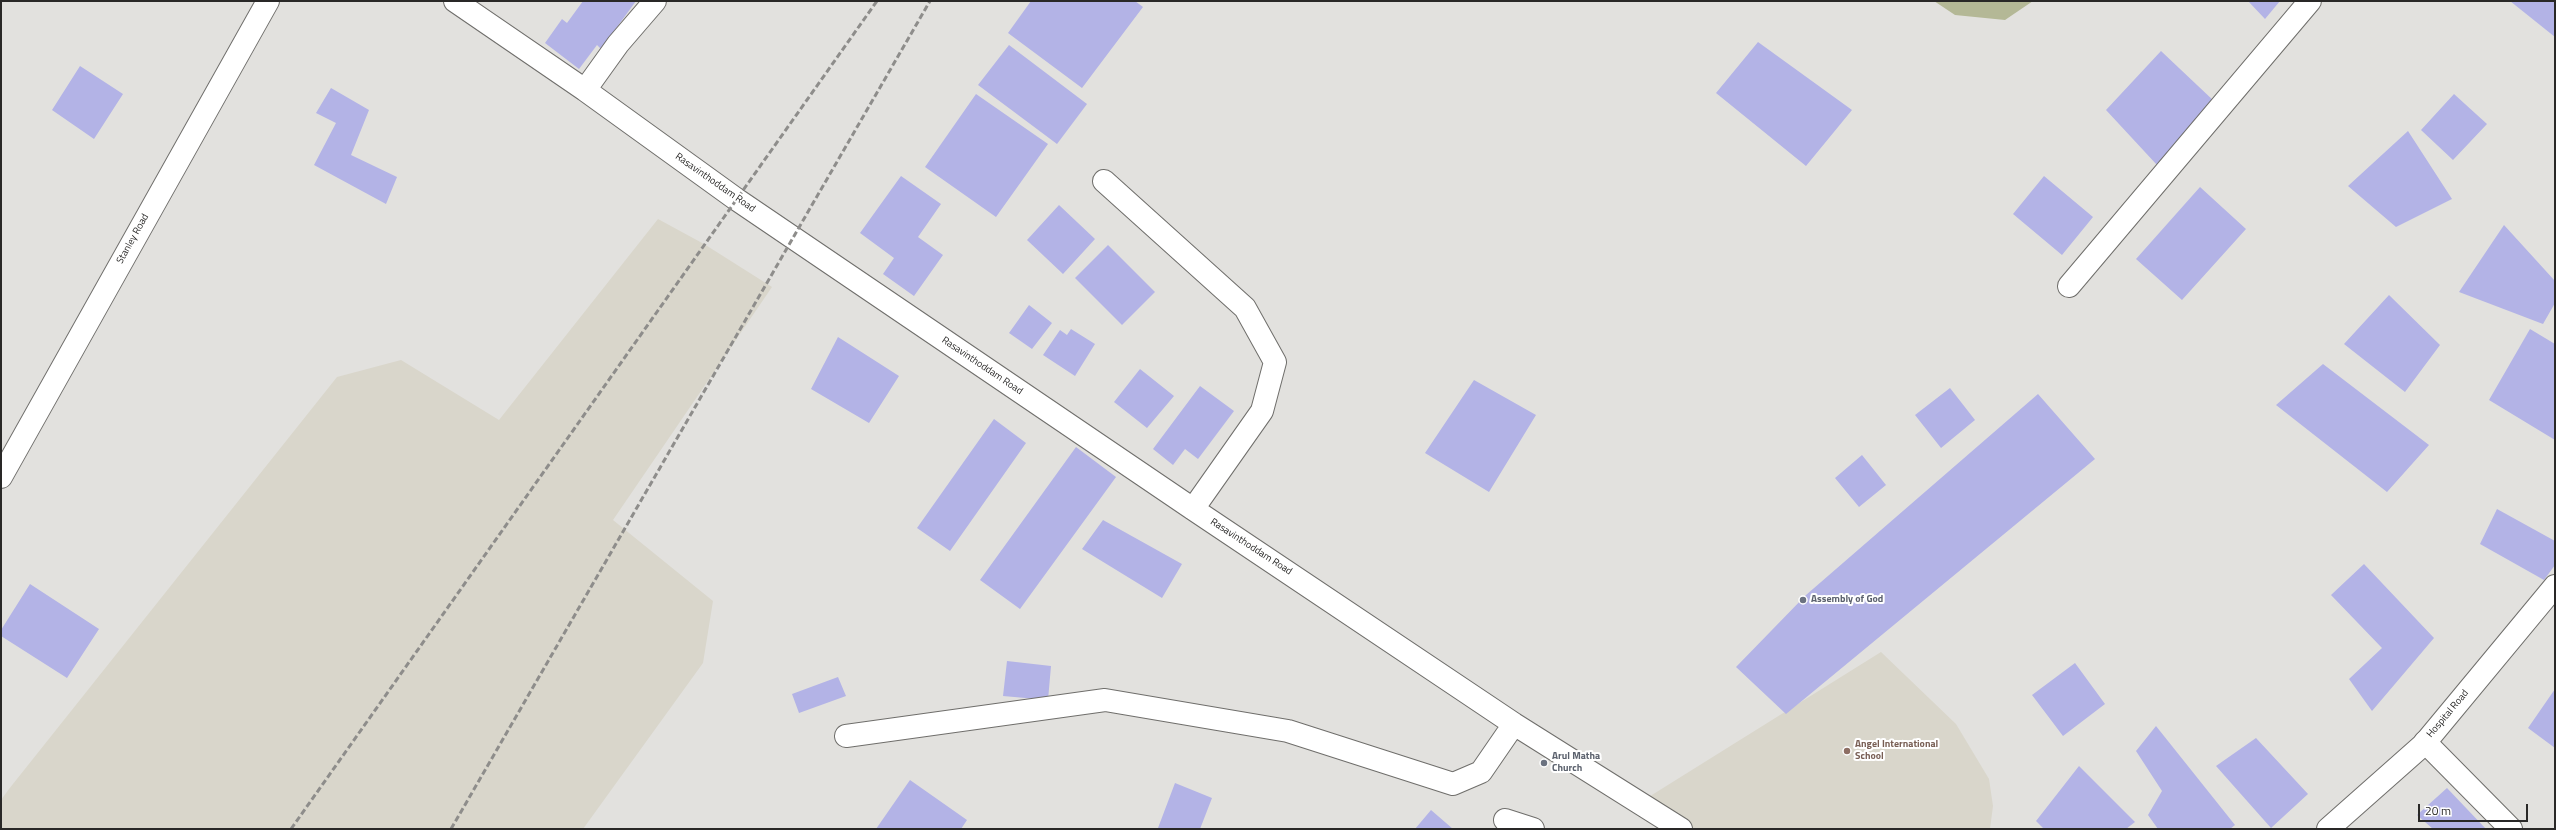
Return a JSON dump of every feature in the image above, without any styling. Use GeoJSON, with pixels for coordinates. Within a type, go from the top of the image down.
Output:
{"type":"FeatureCollection","features":[{"type":"Feature","properties":{"kind":"street","name":"Stanley Road"},"geometry":{"type":"LineString","coordinates":[[1,478],[268,1]]}},
{"type":"Feature","properties":{"kind":"street","name":"Rasavinthoddam Road"},"geometry":{"type":"LineString","coordinates":[[455,1],[585,90],[736,199],[1193,509],[1514,724],[1681,829]]}},
{"type":"Feature","properties":{"kind":"street"},"geometry":{"type":"LineString","coordinates":[[585,90],[618,44],[655,1]]}},
{"type":"Feature","properties":{"kind":"street"},"geometry":{"type":"LineString","coordinates":[[2069,286],[2310,1]]}},
{"type":"Feature","properties":{"kind":"street"},"geometry":{"type":"LineString","coordinates":[[1104,181],[1245,308],[1275,362],[1262,411],[1193,509]]}},
{"type":"Feature","properties":{"kind":"street","name":"Hospital Road"},"geometry":{"type":"LineString","coordinates":[[2328,829],[2425,742],[2555,586]]}},
{"type":"Feature","properties":{"kind":"street"},"geometry":{"type":"LineString","coordinates":[[846,736],[1105,700],[1288,731],[1453,784],[1481,772],[1514,724]]}},
{"type":"Feature","properties":{"kind":"street"},"geometry":{"type":"LineString","coordinates":[[2425,742],[2511,829]]}},
{"type":"Feature","properties":{"kind":"street"},"geometry":{"type":"LineString","coordinates":[[1505,820],[1533,829]]}},
{"type":"Feature","properties":{"kind":"shaded area"},"geometry":{"type":"Polygon","coordinates":[[[658,219],[704,244],[772,287],[613,520],[713,601],[703,663],[583,829],[1,829],[1,800],[9,789],[337,377],[401,360],[499,420],[658,219]]]}},
{"type":"Feature","properties":{"kind":"shaded area","name":"Angel International School"},"geometry":{"type":"Polygon","coordinates":[[[1881,652],[1956,724],[1989,779],[1993,806],[1990,829],[1681,829],[1639,803],[1881,652]]]}},
{"type":"Feature","properties":{"kind":"green space"},"geometry":{"type":"Polygon","coordinates":[[[1934,1],[2033,1],[2005,20],[1955,15],[1934,1]]]}},
{"type":"Feature","properties":{"kind":"building"},"geometry":{"type":"Polygon","coordinates":[[[583,1],[636,1],[601,49],[597,45],[579,69],[545,43],[562,19],[567,23],[583,1]]]}},
{"type":"Feature","properties":{"kind":"building"},"geometry":{"type":"Polygon","coordinates":[[[1031,1],[1135,1],[1143,7],[1082,88],[1008,33],[1031,1]]]}},
{"type":"Feature","properties":{"kind":"building"},"geometry":{"type":"Polygon","coordinates":[[[2248,1],[2280,1],[2265,19],[2248,1]]]}},
{"type":"Feature","properties":{"kind":"building"},"geometry":{"type":"Polygon","coordinates":[[[2510,1],[2555,1],[2555,37],[2510,1]]]}},
{"type":"Feature","properties":{"kind":"building"},"geometry":{"type":"Polygon","coordinates":[[[1758,42],[1852,110],[1806,166],[1716,93],[1758,42]]]}},
{"type":"Feature","properties":{"kind":"building"},"geometry":{"type":"Polygon","coordinates":[[[1009,45],[1087,104],[1057,144],[978,85],[1009,45]]]}},
{"type":"Feature","properties":{"kind":"building"},"geometry":{"type":"Polygon","coordinates":[[[2161,51],[2215,102],[2157,165],[2106,110],[2161,51]]]}},
{"type":"Feature","properties":{"kind":"building"},"geometry":{"type":"Polygon","coordinates":[[[80,66],[123,94],[94,139],[52,110],[80,66]]]}},
{"type":"Feature","properties":{"kind":"building"},"geometry":{"type":"Polygon","coordinates":[[[331,88],[369,110],[351,155],[397,177],[386,204],[314,165],[336,123],[316,113],[331,88]]]}},
{"type":"Feature","properties":{"kind":"building"},"geometry":{"type":"Polygon","coordinates":[[[976,94],[1048,144],[996,217],[925,167],[976,94]]]}},
{"type":"Feature","properties":{"kind":"building"},"geometry":{"type":"Polygon","coordinates":[[[2454,94],[2487,124],[2453,160],[2421,130],[2454,94]]]}},
{"type":"Feature","properties":{"kind":"building"},"geometry":{"type":"Polygon","coordinates":[[[2408,131],[2452,199],[2396,227],[2348,186],[2408,131]]]}},
{"type":"Feature","properties":{"kind":"building"},"geometry":{"type":"Polygon","coordinates":[[[901,176],[941,204],[918,237],[943,255],[914,296],[883,274],[894,258],[860,233],[901,176]]]}},
{"type":"Feature","properties":{"kind":"building"},"geometry":{"type":"Polygon","coordinates":[[[2044,176],[2093,217],[2062,255],[2013,214],[2044,176]]]}},
{"type":"Feature","properties":{"kind":"building"},"geometry":{"type":"Polygon","coordinates":[[[2200,187],[2246,229],[2182,300],[2136,259],[2200,187]]]}},
{"type":"Feature","properties":{"kind":"building"},"geometry":{"type":"Polygon","coordinates":[[[1059,205],[1095,239],[1063,274],[1027,240],[1059,205]]]}},
{"type":"Feature","properties":{"kind":"building"},"geometry":{"type":"Polygon","coordinates":[[[2504,225],[2555,281],[2555,303],[2543,324],[2459,292],[2504,225]]]}},
{"type":"Feature","properties":{"kind":"building"},"geometry":{"type":"Polygon","coordinates":[[[1108,245],[1155,292],[1122,325],[1075,278],[1108,245]]]}},
{"type":"Feature","properties":{"kind":"building"},"geometry":{"type":"Polygon","coordinates":[[[2389,295],[2440,345],[2405,392],[2344,344],[2389,295]]]}},
{"type":"Feature","properties":{"kind":"building"},"geometry":{"type":"Polygon","coordinates":[[[1029,305],[1052,323],[1032,349],[1009,333],[1029,305]]]}},
{"type":"Feature","properties":{"kind":"building"},"geometry":{"type":"Polygon","coordinates":[[[1071,329],[1095,344],[1075,376],[1043,355],[1060,330],[1067,335],[1071,329]]]}},
{"type":"Feature","properties":{"kind":"building"},"geometry":{"type":"Polygon","coordinates":[[[2530,329],[2555,344],[2555,440],[2489,400],[2530,329]]]}},
{"type":"Feature","properties":{"kind":"building"},"geometry":{"type":"Polygon","coordinates":[[[838,337],[899,376],[869,423],[811,389],[838,337]]]}},
{"type":"Feature","properties":{"kind":"building"},"geometry":{"type":"Polygon","coordinates":[[[2323,364],[2429,445],[2387,492],[2276,405],[2323,364]]]}},
{"type":"Feature","properties":{"kind":"building"},"geometry":{"type":"Polygon","coordinates":[[[1140,369],[1174,396],[1147,428],[1114,402],[1140,369]]]}},
{"type":"Feature","properties":{"kind":"building"},"geometry":{"type":"Polygon","coordinates":[[[1474,380],[1536,415],[1489,492],[1425,453],[1474,380]]]}},
{"type":"Feature","properties":{"kind":"building"},"geometry":{"type":"Polygon","coordinates":[[[1200,386],[1234,411],[1198,459],[1185,449],[1173,465],[1153,449],[1200,386]]]}},
{"type":"Feature","properties":{"kind":"building"},"geometry":{"type":"Polygon","coordinates":[[[1950,388],[1975,420],[1941,448],[1915,415],[1950,388]]]}},
{"type":"Feature","properties":{"kind":"building"},"geometry":{"type":"Polygon","coordinates":[[[2038,394],[2095,459],[1786,714],[1736,667],[1806,595],[2038,394]]]}},
{"type":"Feature","properties":{"kind":"building"},"geometry":{"type":"Polygon","coordinates":[[[994,419],[1026,443],[950,551],[917,528],[994,419]]]}},
{"type":"Feature","properties":{"kind":"building"},"geometry":{"type":"Polygon","coordinates":[[[1076,447],[1116,477],[1020,609],[980,580],[1076,447]]]}},
{"type":"Feature","properties":{"kind":"building"},"geometry":{"type":"Polygon","coordinates":[[[1862,455],[1886,485],[1859,507],[1835,478],[1862,455]]]}},
{"type":"Feature","properties":{"kind":"building"},"geometry":{"type":"Polygon","coordinates":[[[2497,509],[2555,541],[2555,565],[2544,580],[2480,544],[2497,509]]]}},
{"type":"Feature","properties":{"kind":"building"},"geometry":{"type":"Polygon","coordinates":[[[1103,520],[1182,564],[1162,598],[1082,549],[1103,520]]]}},
{"type":"Feature","properties":{"kind":"building"},"geometry":{"type":"Polygon","coordinates":[[[2364,564],[2434,638],[2372,711],[2349,679],[2382,648],[2331,595],[2364,564]]]}},
{"type":"Feature","properties":{"kind":"building"},"geometry":{"type":"Polygon","coordinates":[[[30,584],[99,629],[67,678],[1,636],[1,630],[30,584]]]}},
{"type":"Feature","properties":{"kind":"building"},"geometry":{"type":"Polygon","coordinates":[[[1007,661],[1051,666],[1048,700],[1003,696],[1007,661]]]}},
{"type":"Feature","properties":{"kind":"building"},"geometry":{"type":"Polygon","coordinates":[[[2075,663],[2105,704],[2063,736],[2032,695],[2075,663]]]}},
{"type":"Feature","properties":{"kind":"building"},"geometry":{"type":"Polygon","coordinates":[[[838,677],[846,696],[799,713],[792,694],[838,677]]]}},
{"type":"Feature","properties":{"kind":"building"},"geometry":{"type":"Polygon","coordinates":[[[2555,689],[2555,748],[2528,728],[2555,689]]]}},
{"type":"Feature","properties":{"kind":"building"},"geometry":{"type":"Polygon","coordinates":[[[2156,726],[2235,825],[2230,829],[2158,829],[2148,815],[2162,791],[2136,751],[2156,726]]]}},
{"type":"Feature","properties":{"kind":"building"},"geometry":{"type":"Polygon","coordinates":[[[2256,738],[2308,794],[2271,828],[2216,766],[2256,738]]]}},
{"type":"Feature","properties":{"kind":"building"},"geometry":{"type":"Polygon","coordinates":[[[2079,766],[2135,822],[2126,829],[2044,829],[2036,821],[2079,766]]]}},
{"type":"Feature","properties":{"kind":"building"},"geometry":{"type":"Polygon","coordinates":[[[910,780],[967,820],[961,829],[876,829],[910,780]]]}},
{"type":"Feature","properties":{"kind":"building"},"geometry":{"type":"Polygon","coordinates":[[[1175,783],[1212,798],[1200,829],[1158,828],[1175,783]]]}},
{"type":"Feature","properties":{"kind":"building"},"geometry":{"type":"Polygon","coordinates":[[[2447,788],[2486,829],[2433,829],[2417,815],[2447,788]]]}},
{"type":"Feature","properties":{"kind":"building"},"geometry":{"type":"Polygon","coordinates":[[[1431,810],[1453,829],[1415,829],[1431,810]]]}},
{"type":"Feature","properties":{"kind":"railway"},"geometry":{"type":"LineString","coordinates":[[291,829],[877,1]]}},
{"type":"Feature","properties":{"kind":"railway"},"geometry":{"type":"LineString","coordinates":[[451,829],[930,1]]}},
{"type":"Feature","properties":{"kind":"place","name":"Assembly of God"},"geometry":{"type":"Point","coordinates":[1803,600]}},
{"type":"Feature","properties":{"kind":"place","name":"Angel International School"},"geometry":{"type":"Point","coordinates":[1847,751]}},
{"type":"Feature","properties":{"kind":"place","name":"Arul Matha Church"},"geometry":{"type":"Point","coordinates":[1544,763]}}]}
